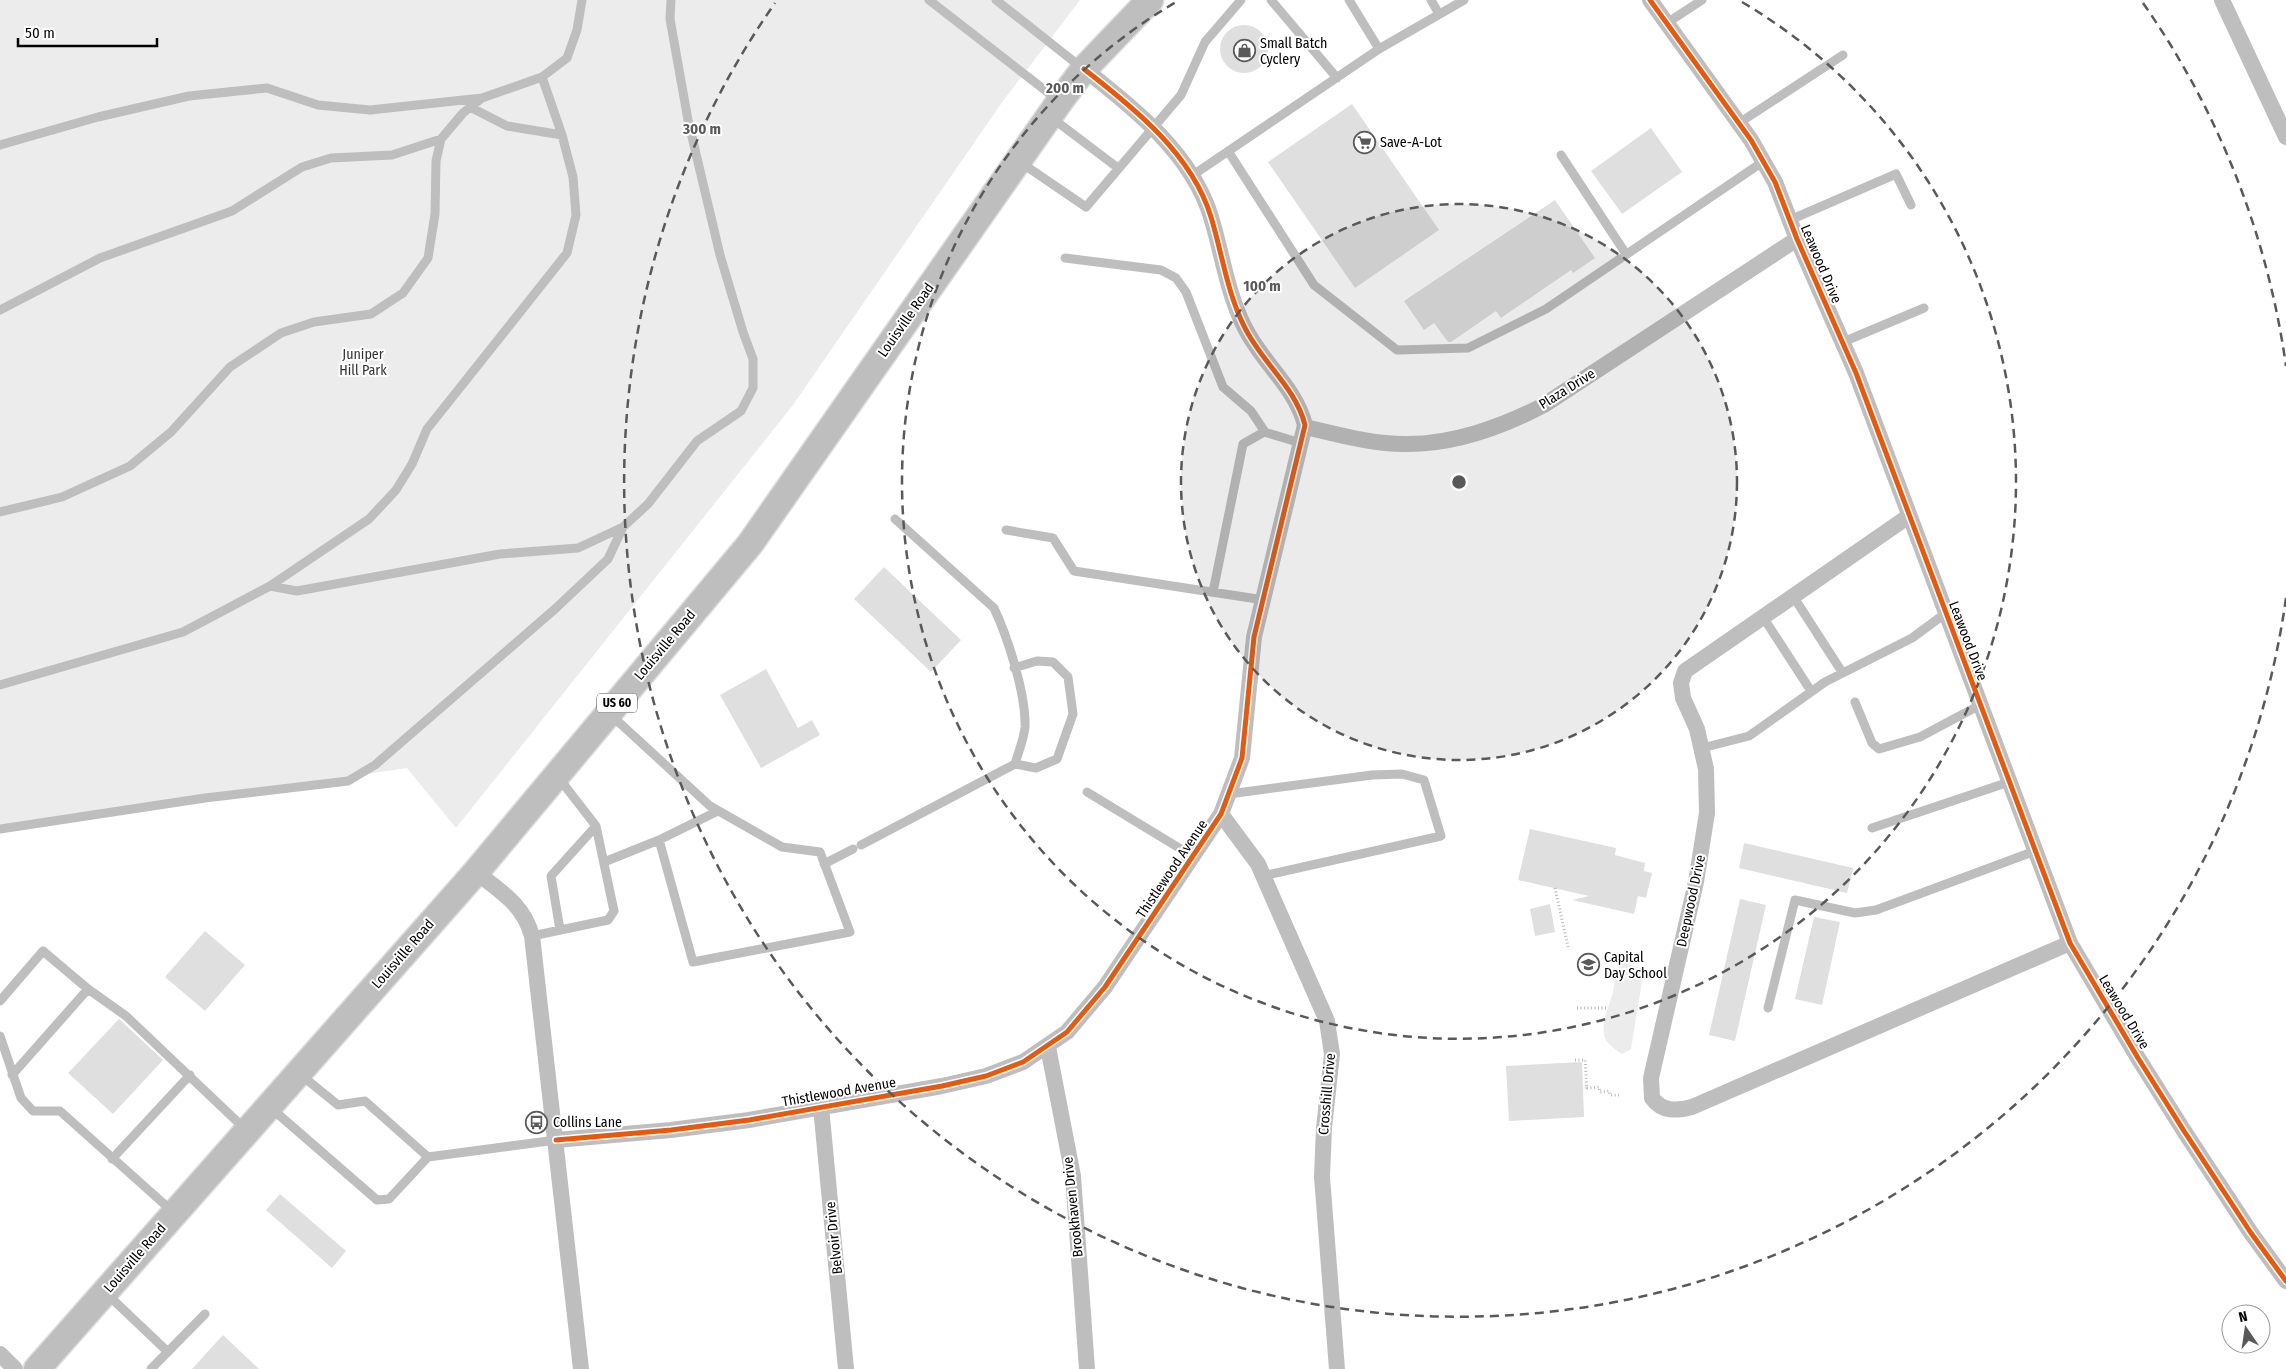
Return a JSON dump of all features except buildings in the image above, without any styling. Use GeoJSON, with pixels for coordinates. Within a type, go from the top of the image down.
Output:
{"type":"FeatureCollection","features":[{"type":"Feature","properties":{"kind":"main road","name":"Louisville Road"},"geometry":{"type":"LineString","coordinates":[[37,1369],[476,872],[750,544],[1084,69],[1150,0]]}},
{"type":"Feature","properties":{"kind":"street","name":"Leawood Drive"},"geometry":{"type":"LineString","coordinates":[[1650,0],[1668,22],[1764,161],[1842,342],[2070,943],[2179,1123],[2251,1234],[2286,1281]]}},
{"type":"Feature","properties":{"kind":"street"},"geometry":{"type":"LineString","coordinates":[[2222,0],[2286,137]]}},
{"type":"Feature","properties":{"kind":"street","name":"Thistlewood Avenue"},"geometry":{"type":"LineString","coordinates":[[556,1140],[671,1130],[748,1120],[942,1086],[986,1076],[1023,1062],[1048,1047],[1067,1032],[1105,987],[1222,814],[1242,758],[1254,638],[1303,435],[1301,409],[1293,394],[1255,346],[1243,325],[1230,288],[1211,215],[1192,175],[1152,127],[1115,93],[1084,69]]}},
{"type":"Feature","properties":{"kind":"street","name":"Plaza Drive"},"geometry":{"type":"LineString","coordinates":[[1303,435],[1410,444],[1451,438],[1518,419],[1544,405],[1797,239]]}},
{"type":"Feature","properties":{"kind":"street","name":"Deepwood Drive"},"geometry":{"type":"LineString","coordinates":[[1909,516],[1695,662],[1685,671],[1681,683],[1684,698],[1702,748],[1708,791],[1704,836],[1675,978],[1651,1078],[1652,1098],[1663,1108],[1682,1110],[1692,1107],[2070,943]]}},
{"type":"Feature","properties":{"kind":"street","name":"Crosshill Drive"},"geometry":{"type":"LineString","coordinates":[[1222,814],[1258,864],[1323,1010],[1332,1054],[1324,1128],[1322,1177],[1337,1369]]}},
{"type":"Feature","properties":{"kind":"street"},"geometry":{"type":"LineString","coordinates":[[476,872],[519,907],[527,920],[532,936],[581,1369]]}},
{"type":"Feature","properties":{"kind":"street","name":"Brookhaven Drive"},"geometry":{"type":"LineString","coordinates":[[1048,1047],[1073,1176],[1087,1369]]}},
{"type":"Feature","properties":{"kind":"street","name":"Belvoir Drive"},"geometry":{"type":"LineString","coordinates":[[821,1106],[846,1369]]}},
{"type":"Feature","properties":{"kind":"street"},"geometry":{"type":"LineString","coordinates":[[0,1354],[15,1369]]}},
{"type":"Feature","properties":{"kind":"lane"},"geometry":{"type":"LineString","coordinates":[[0,145],[98,117],[189,96],[267,88],[318,105],[370,110],[482,98],[542,77],[567,58],[577,30],[582,0]]}},
{"type":"Feature","properties":{"kind":"lane"},"geometry":{"type":"LineString","coordinates":[[270,586],[297,591],[500,554],[578,548],[623,527],[648,504],[697,441],[741,411],[753,388],[753,359],[720,255],[688,120],[670,19],[670,0]]}},
{"type":"Feature","properties":{"kind":"lane"},"geometry":{"type":"LineString","coordinates":[[929,0],[1055,109],[1118,168]]}},
{"type":"Feature","properties":{"kind":"lane"},"geometry":{"type":"LineString","coordinates":[[996,0],[1084,69]]}},
{"type":"Feature","properties":{"kind":"lane"},"geometry":{"type":"LineString","coordinates":[[1018,161],[1086,206],[1181,95],[1205,42],[1240,0]]}},
{"type":"Feature","properties":{"kind":"lane"},"geometry":{"type":"LineString","coordinates":[[1271,0],[1336,78]]}},
{"type":"Feature","properties":{"kind":"lane"},"geometry":{"type":"LineString","coordinates":[[1349,0],[1379,49]]}},
{"type":"Feature","properties":{"kind":"lane"},"geometry":{"type":"LineString","coordinates":[[1431,0],[1439,14]]}},
{"type":"Feature","properties":{"kind":"lane"},"geometry":{"type":"LineString","coordinates":[[1192,175],[1379,49],[1464,0]]}},
{"type":"Feature","properties":{"kind":"lane"},"geometry":{"type":"LineString","coordinates":[[1668,22],[1702,0]]}},
{"type":"Feature","properties":{"kind":"lane"},"geometry":{"type":"LineString","coordinates":[[1739,123],[1843,55]]}},
{"type":"Feature","properties":{"kind":"lane"},"geometry":{"type":"LineString","coordinates":[[0,685],[183,632],[270,586],[369,519],[396,490],[412,464],[427,429],[567,253],[576,215],[573,177],[562,135],[542,77]]}},
{"type":"Feature","properties":{"kind":"lane"},"geometry":{"type":"LineString","coordinates":[[0,512],[62,497],[130,466],[171,432],[230,367],[281,333],[314,322],[371,314],[403,293],[428,258],[435,214],[436,161],[441,139],[470,107],[482,98]]}},
{"type":"Feature","properties":{"kind":"lane"},"geometry":{"type":"LineString","coordinates":[[470,107],[507,126],[562,135]]}},
{"type":"Feature","properties":{"kind":"lane"},"geometry":{"type":"LineString","coordinates":[[0,310],[100,258],[232,211],[302,167],[331,158],[392,155],[441,139]]}},
{"type":"Feature","properties":{"kind":"lane"},"geometry":{"type":"LineString","coordinates":[[1228,151],[1314,285],[1396,350],[1468,348],[1546,309],[1764,161]]}},
{"type":"Feature","properties":{"kind":"lane"},"geometry":{"type":"LineString","coordinates":[[1561,155],[1626,254]]}},
{"type":"Feature","properties":{"kind":"lane"},"geometry":{"type":"LineString","coordinates":[[1790,220],[1896,174],[1910,205]]}},
{"type":"Feature","properties":{"kind":"lane"},"geometry":{"type":"LineString","coordinates":[[1065,258],[1161,270],[1176,278],[1186,292],[1223,387],[1251,411],[1265,432]]}},
{"type":"Feature","properties":{"kind":"lane"},"geometry":{"type":"LineString","coordinates":[[1842,342],[1924,308]]}},
{"type":"Feature","properties":{"kind":"lane"},"geometry":{"type":"LineString","coordinates":[[1213,592],[1243,444],[1265,432],[1303,435]]}},
{"type":"Feature","properties":{"kind":"lane"},"geometry":{"type":"LineString","coordinates":[[895,519],[994,608],[1002,625],[1019,684],[1025,728],[1015,764]]}},
{"type":"Feature","properties":{"kind":"lane"},"geometry":{"type":"LineString","coordinates":[[0,829],[205,798],[348,782],[375,765],[555,609],[608,559],[623,527]]}},
{"type":"Feature","properties":{"kind":"lane"},"geometry":{"type":"LineString","coordinates":[[1006,530],[1053,538],[1074,571],[1264,600]]}},
{"type":"Feature","properties":{"kind":"lane"},"geometry":{"type":"LineString","coordinates":[[1793,596],[1842,672]]}},
{"type":"Feature","properties":{"kind":"lane"},"geometry":{"type":"LineString","coordinates":[[1702,748],[1749,736],[1811,691],[1842,672],[1912,638],[1946,613]]}},
{"type":"Feature","properties":{"kind":"lane"},"geometry":{"type":"LineString","coordinates":[[1763,617],[1811,691]]}},
{"type":"Feature","properties":{"kind":"lane"},"geometry":{"type":"LineString","coordinates":[[824,864],[1015,764],[1036,768],[1057,759],[1073,714],[1068,677],[1053,662],[1037,661],[1014,668]]}},
{"type":"Feature","properties":{"kind":"lane"},"geometry":{"type":"LineString","coordinates":[[1855,702],[1872,743],[1880,749],[1920,737],[1980,704]]}},
{"type":"Feature","properties":{"kind":"lane"},"geometry":{"type":"LineString","coordinates":[[608,713],[710,806],[782,847],[820,852],[850,932],[693,962],[659,840]]}},
{"type":"Feature","properties":{"kind":"lane"},"geometry":{"type":"LineString","coordinates":[[1229,794],[1372,775],[1402,774],[1424,780],[1441,836],[1263,876]]}},
{"type":"Feature","properties":{"kind":"lane"},"geometry":{"type":"LineString","coordinates":[[532,936],[608,920],[614,911],[596,826],[557,775]]}},
{"type":"Feature","properties":{"kind":"lane"},"geometry":{"type":"LineString","coordinates":[[1872,828],[2009,782]]}},
{"type":"Feature","properties":{"kind":"lane"},"geometry":{"type":"LineString","coordinates":[[1087,792],[1194,857]]}},
{"type":"Feature","properties":{"kind":"lane"},"geometry":{"type":"LineString","coordinates":[[604,862],[659,840],[718,811]]}},
{"type":"Feature","properties":{"kind":"lane"},"geometry":{"type":"LineString","coordinates":[[560,930],[550,876],[596,826]]}},
{"type":"Feature","properties":{"kind":"lane"},"geometry":{"type":"LineString","coordinates":[[1768,1008],[1795,900],[1856,913],[1876,910],[2035,851]]}},
{"type":"Feature","properties":{"kind":"lane"},"geometry":{"type":"LineString","coordinates":[[0,1001],[43,951],[88,989],[126,1016],[247,1131]]}},
{"type":"Feature","properties":{"kind":"lane"},"geometry":{"type":"LineString","coordinates":[[12,1075],[88,989]]}},
{"type":"Feature","properties":{"kind":"lane"},"geometry":{"type":"LineString","coordinates":[[0,1036],[21,1098],[33,1110],[60,1111],[174,1213]]}},
{"type":"Feature","properties":{"kind":"lane"},"geometry":{"type":"LineString","coordinates":[[299,1072],[338,1106],[365,1101],[428,1157]]}},
{"type":"Feature","properties":{"kind":"lane"},"geometry":{"type":"LineString","coordinates":[[112,1159],[190,1075]]}},
{"type":"Feature","properties":{"kind":"lane"},"geometry":{"type":"LineString","coordinates":[[269,1106],[378,1200],[388,1199],[428,1157],[556,1140]]}},
{"type":"Feature","properties":{"kind":"lane"},"geometry":{"type":"LineString","coordinates":[[105,1292],[168,1352]]}},
{"type":"Feature","properties":{"kind":"lane"},"geometry":{"type":"LineString","coordinates":[[151,1369],[205,1314]]}},
{"type":"Feature","properties":{"kind":"path"},"geometry":{"type":"LineString","coordinates":[[1555,888],[1568,947]]}},
{"type":"Feature","properties":{"kind":"path"},"geometry":{"type":"LineString","coordinates":[[1577,1008],[1606,1008]]}},
{"type":"Feature","properties":{"kind":"path"},"geometry":{"type":"LineString","coordinates":[[1575,1060],[1586,1060],[1585,1088],[1599,1087],[1600,1092],[1609,1091],[1610,1095],[1619,1095]]}},
{"type":"Feature","properties":{"kind":"green space","name":"Juniper Hill Park"},"geometry":{"type":"Polygon","coordinates":[[[0,0],[1080,0],[1003,101],[793,405],[456,828],[407,768],[0,829],[0,0]]]}},
{"type":"Feature","properties":{"kind":"green space"},"geometry":{"type":"Polygon","coordinates":[[[1625,962],[1644,970],[1631,1049],[1622,1054],[1606,1041],[1604,1027],[1616,971],[1625,962]]]}},
{"type":"Feature","properties":{"kind":"cycle path"},"geometry":{"type":"LineString","coordinates":[[1650,0],[1751,140],[1775,182],[1797,239],[1856,373],[2070,943],[2184,1131],[2251,1233],[2286,1281]]}},
{"type":"Feature","properties":{"kind":"cycle path"},"geometry":{"type":"LineString","coordinates":[[556,1140],[671,1130],[749,1120],[942,1086],[986,1076],[1023,1062],[1067,1032],[1105,987],[1221,814],[1242,758],[1254,637],[1305,425],[1294,398],[1251,339],[1238,313],[1211,217],[1202,194],[1190,173],[1176,153],[1141,116],[1084,69]]}},
{"type":"Feature","properties":{"kind":"place","name":"Small Batch Cyclery"},"geometry":{"type":"Point","coordinates":[1244,51]}},
{"type":"Feature","properties":{"kind":"place","name":"Save-A-Lot"},"geometry":{"type":"Point","coordinates":[1364,142]}},
{"type":"Feature","properties":{"kind":"place","name":"Capital Day School"},"geometry":{"type":"Point","coordinates":[1588,965]}},
{"type":"Feature","properties":{"kind":"place","name":"Collins Lane"},"geometry":{"type":"Point","coordinates":[537,1122]}}]}
